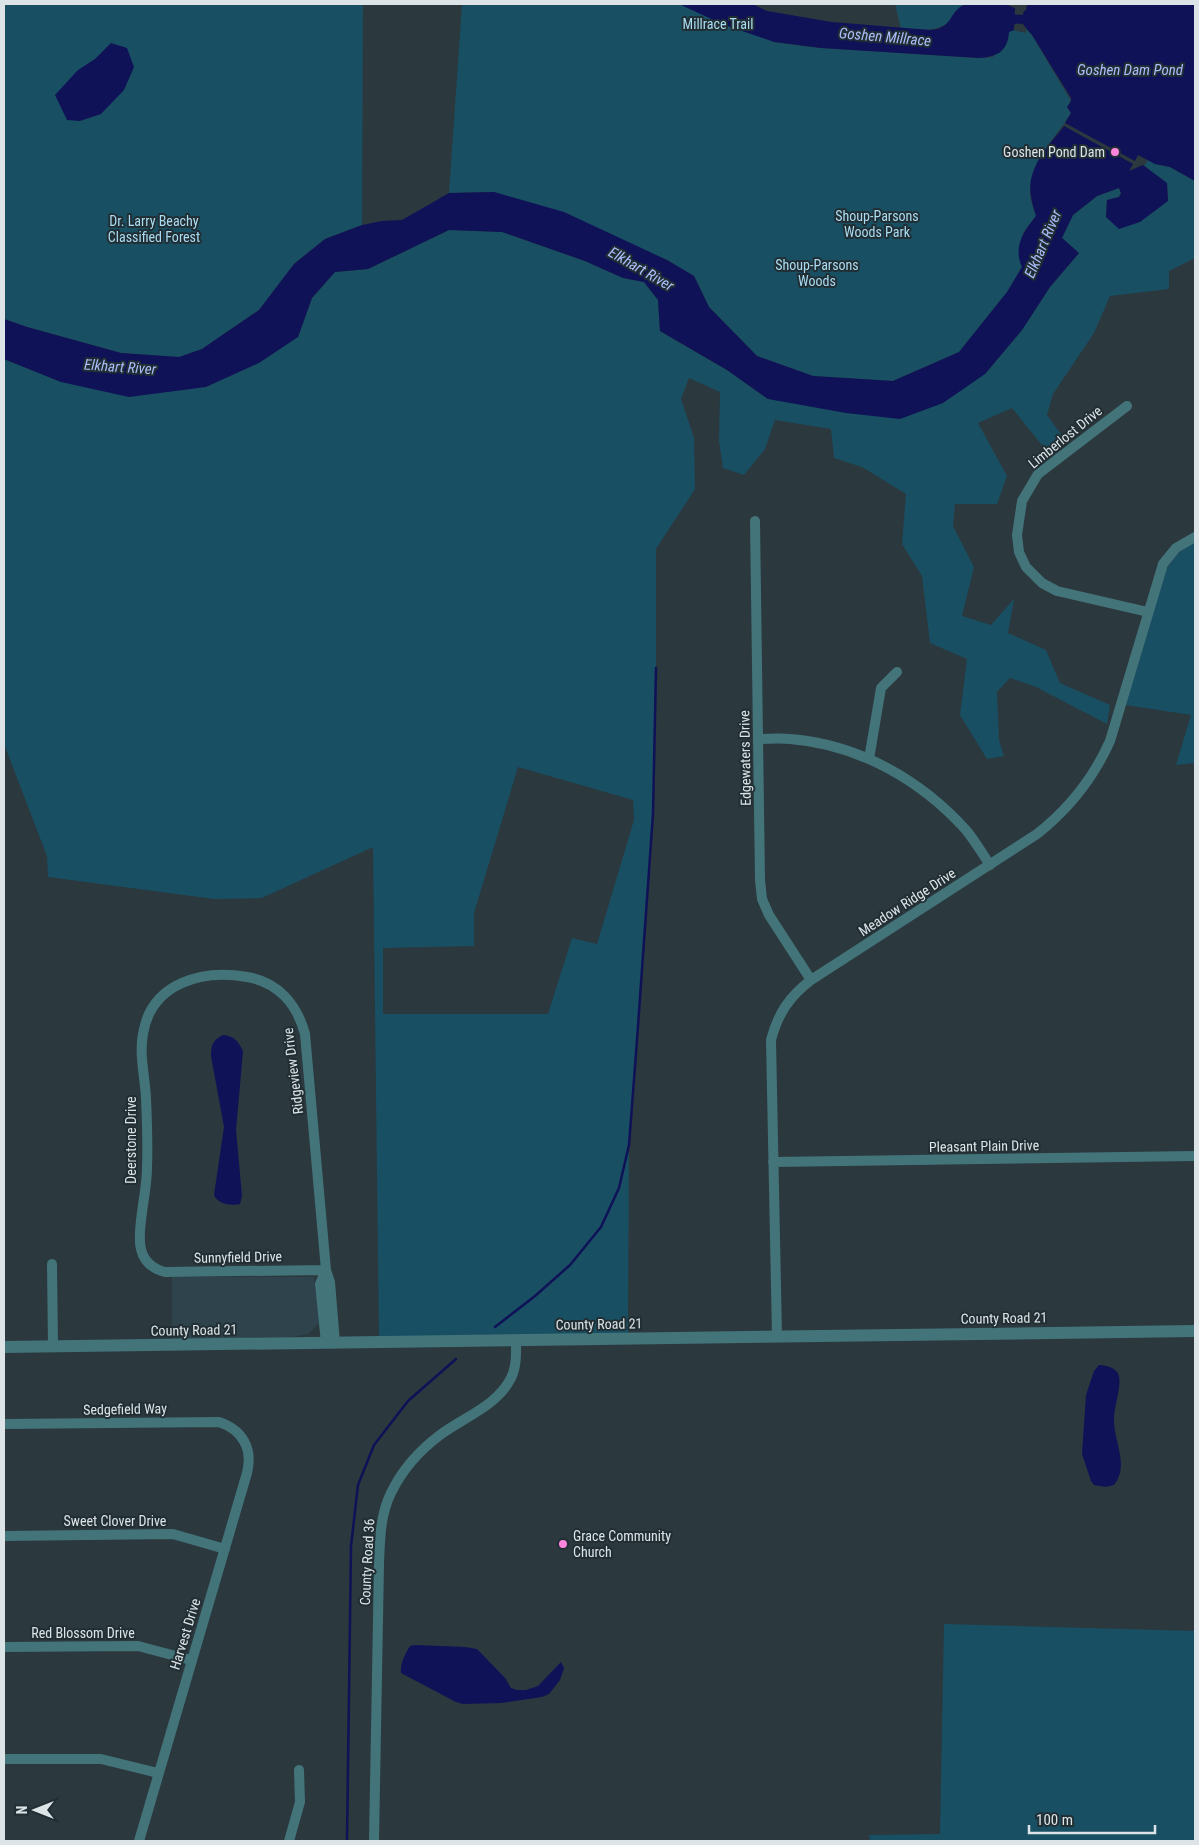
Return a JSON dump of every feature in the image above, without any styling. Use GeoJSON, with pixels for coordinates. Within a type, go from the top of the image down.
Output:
{"type":"FeatureCollection","features":[{"type":"Feature","properties":{"kind":"street","name":"Limberlost Drive"},"geometry":{"type":"LineString","coordinates":[[1127,406],[1038,474],[1022,501],[1017,535],[1019,552],[1026,568],[1042,583],[1057,591],[1148,612]]}},
{"type":"Feature","properties":{"kind":"street","name":"Edgewaters Drive"},"geometry":{"type":"LineString","coordinates":[[755,521],[760,880],[762,899],[769,915],[811,980]]}},
{"type":"Feature","properties":{"kind":"street","name":"Meadow Ridge Drive"},"geometry":{"type":"LineString","coordinates":[[777,1336],[771,1040],[785,1005],[811,980],[1037,834],[1057,818],[1074,800],[1099,765],[1110,741],[1119,717],[1161,570],[1169,555],[1176,548],[1195,537]]}},
{"type":"Feature","properties":{"kind":"street"},"geometry":{"type":"LineString","coordinates":[[869,759],[881,688],[897,672]]}},
{"type":"Feature","properties":{"kind":"street"},"geometry":{"type":"LineString","coordinates":[[759,739],[789,739],[818,743],[869,759],[910,780],[931,796],[967,832],[990,865]]}},
{"type":"Feature","properties":{"kind":"street","name":"Ridgeview Drive"},"geometry":{"type":"LineString","coordinates":[[150,1010],[169,990],[192,978],[241,976],[264,981],[278,989],[288,998],[297,1011],[305,1034],[326,1270],[330,1282],[330,1343]]}},
{"type":"Feature","properties":{"kind":"street","name":"Deerstone Drive"},"geometry":{"type":"LineString","coordinates":[[150,1010],[143,1033],[142,1046],[147,1161],[139,1237],[142,1254],[152,1266]]}},
{"type":"Feature","properties":{"kind":"street","name":"Pleasant Plain Drive"},"geometry":{"type":"LineString","coordinates":[[773,1162],[1195,1156]]}},
{"type":"Feature","properties":{"kind":"street"},"geometry":{"type":"LineString","coordinates":[[52,1264],[53,1346]]}},
{"type":"Feature","properties":{"kind":"street","name":"Sunnyfield Drive"},"geometry":{"type":"LineString","coordinates":[[152,1266],[158,1270],[175,1272],[326,1270]]}},
{"type":"Feature","properties":{"kind":"street","name":"County Road 21"},"geometry":{"type":"LineString","coordinates":[[4,1347],[1195,1331]]}},
{"type":"Feature","properties":{"kind":"street","name":"County Road 36"},"geometry":{"type":"LineString","coordinates":[[374,1841],[380,1530],[384,1513],[391,1493],[403,1473],[418,1454],[440,1435],[488,1404],[504,1389],[512,1377],[515,1364],[516,1340]]}},
{"type":"Feature","properties":{"kind":"street","name":"Sedgefield Way"},"geometry":{"type":"LineString","coordinates":[[4,1424],[218,1422],[232,1427],[241,1436]]}},
{"type":"Feature","properties":{"kind":"street","name":"Harvest Drive"},"geometry":{"type":"LineString","coordinates":[[139,1841],[249,1464],[248,1450],[241,1436]]}},
{"type":"Feature","properties":{"kind":"street","name":"Sweet Clover Drive"},"geometry":{"type":"LineString","coordinates":[[4,1536],[173,1534],[225,1549]]}},
{"type":"Feature","properties":{"kind":"street","name":"Red Blossom Drive"},"geometry":{"type":"LineString","coordinates":[[4,1647],[138,1646],[191,1660]]}},
{"type":"Feature","properties":{"kind":"street"},"geometry":{"type":"LineString","coordinates":[[4,1759],[101,1759],[158,1773]]}},
{"type":"Feature","properties":{"kind":"street"},"geometry":{"type":"LineString","coordinates":[[289,1841],[300,1802],[300,1770]]}},
{"type":"Feature","properties":{"kind":"shaded area"},"geometry":{"type":"Polygon","coordinates":[[[172,1277],[314,1277],[319,1323],[308,1334],[281,1339],[172,1340],[172,1277]]]}},
{"type":"Feature","properties":{"kind":"green space","name":"Dr. Larry Beachy Classified Forest"},"geometry":{"type":"Polygon","coordinates":[[[4,4],[363,4],[362,225],[325,239],[294,264],[259,310],[202,349],[179,357],[121,353],[4,319],[4,4]]]}},
{"type":"Feature","properties":{"kind":"green space"},"geometry":{"type":"Polygon","coordinates":[[[462,4],[716,4],[774,42],[821,48],[979,58],[993,57],[1008,32],[1012,30],[1026,33],[1026,29],[1032,35],[1071,101],[1067,107],[1071,113],[1044,150],[1034,170],[1030,193],[1036,216],[1023,233],[1022,267],[1007,292],[959,352],[893,381],[813,376],[757,356],[709,307],[694,276],[667,260],[494,192],[449,193],[462,4]]]}},
{"type":"Feature","properties":{"kind":"green space"},"geometry":{"type":"Polygon","coordinates":[[[895,4],[965,4],[950,21],[939,28],[901,29],[895,4]]]}},
{"type":"Feature","properties":{"kind":"green space"},"geometry":{"type":"Polygon","coordinates":[[[1148,160],[1155,164],[1170,167],[1195,181],[1195,258],[1169,271],[1169,289],[1110,296],[1094,333],[1053,394],[1047,415],[1065,440],[1046,450],[1012,408],[978,423],[1007,476],[997,504],[955,504],[953,526],[974,567],[962,616],[991,625],[1014,599],[1008,633],[1046,650],[1060,683],[1110,705],[1107,724],[1036,687],[1010,678],[997,692],[999,740],[1004,756],[987,759],[960,715],[967,659],[930,643],[922,576],[902,544],[906,494],[862,467],[834,458],[831,429],[775,420],[765,449],[744,475],[723,468],[719,441],[720,392],[689,378],[681,399],[694,438],[695,489],[656,549],[653,814],[629,1145],[628,1334],[379,1337],[373,847],[262,898],[214,899],[48,877],[47,856],[4,744],[4,359],[61,382],[298,337],[312,298],[335,272],[368,269],[449,230],[502,232],[585,261],[623,278],[644,282],[658,300],[660,331],[727,370],[768,399],[985,374],[1022,330],[1050,287],[1079,253],[1062,238],[1073,215],[1097,196],[1119,188],[1121,193],[1119,197],[1107,200],[1106,217],[1119,228],[1168,201],[1167,183],[1144,166],[1148,160]],[[518,767],[474,913],[474,946],[383,948],[383,1014],[548,1014],[572,938],[597,944],[634,820],[633,800],[518,767]]]}},
{"type":"Feature","properties":{"kind":"green space"},"geometry":{"type":"Polygon","coordinates":[[[1195,542],[1195,763],[1176,765],[1191,715],[1126,705],[1164,574],[1177,555],[1195,542]]]}},
{"type":"Feature","properties":{"kind":"green space"},"geometry":{"type":"Polygon","coordinates":[[[944,1624],[1195,1631],[1195,1841],[870,1841],[869,1835],[940,1834],[944,1624]]]}},
{"type":"Feature","properties":{"kind":"water"},"geometry":{"type":"Polygon","coordinates":[[[996,3],[1007,4],[1015,8],[1014,30],[1009,32],[1004,49],[996,55],[979,58],[821,48],[774,42],[722,24],[679,4],[752,4],[767,11],[832,22],[930,30],[943,27],[959,8],[967,4],[996,3]]]}},
{"type":"Feature","properties":{"kind":"water","name":"Goshen Dam Pond"},"geometry":{"type":"Polygon","coordinates":[[[1027,4],[1195,4],[1195,181],[1170,167],[1155,164],[1138,155],[1135,161],[1065,123],[1071,113],[1067,107],[1071,98],[1022,22],[1027,4]]]}},
{"type":"Feature","properties":{"kind":"water"},"geometry":{"type":"Polygon","coordinates":[[[111,43],[127,48],[134,67],[124,90],[101,114],[80,121],[67,120],[55,95],[78,70],[95,59],[111,43]]]}},
{"type":"Feature","properties":{"kind":"water","name":"Elkhart River"},"geometry":{"type":"Polygon","coordinates":[[[1064,126],[1133,164],[1129,171],[1143,165],[1167,183],[1168,201],[1140,222],[1119,229],[1106,217],[1107,200],[1119,197],[1121,193],[1119,188],[1097,196],[1073,215],[1062,238],[1079,253],[1050,287],[1022,330],[985,374],[943,403],[900,419],[846,413],[768,399],[727,370],[660,331],[658,300],[644,282],[623,278],[585,261],[502,232],[449,230],[368,269],[335,272],[312,298],[298,337],[259,363],[206,387],[129,397],[61,382],[4,359],[4,319],[121,353],[179,357],[202,349],[259,310],[294,264],[325,239],[362,225],[402,220],[449,193],[494,192],[564,212],[667,260],[694,276],[709,307],[757,356],[813,376],[893,381],[959,352],[1007,292],[1022,267],[1019,260],[1019,246],[1023,234],[1036,216],[1030,186],[1035,167],[1064,126]]]}},
{"type":"Feature","properties":{"kind":"water"},"geometry":{"type":"Polygon","coordinates":[[[223,1035],[235,1040],[243,1051],[236,1130],[242,1196],[240,1204],[236,1205],[221,1202],[214,1195],[224,1127],[211,1052],[215,1041],[223,1035]]]}},
{"type":"Feature","properties":{"kind":"water"},"geometry":{"type":"Polygon","coordinates":[[[1099,1365],[1115,1370],[1119,1376],[1114,1427],[1120,1453],[1121,1469],[1114,1485],[1106,1487],[1094,1485],[1091,1481],[1082,1454],[1086,1395],[1094,1371],[1099,1365]]]}},
{"type":"Feature","properties":{"kind":"water"},"geometry":{"type":"Polygon","coordinates":[[[410,1646],[477,1649],[505,1678],[511,1688],[517,1690],[526,1690],[538,1686],[561,1662],[564,1668],[560,1680],[549,1694],[542,1697],[501,1703],[463,1704],[401,1673],[406,1652],[410,1646]]]}},
{"type":"Feature","properties":{"kind":"waterway","name":"Goshen Millrace"},"geometry":{"type":"LineString","coordinates":[[1004,23],[1015,19],[1033,20]]}},
{"type":"Feature","properties":{"kind":"waterway"},"geometry":{"type":"LineString","coordinates":[[495,1327],[535,1296],[570,1265],[601,1227],[619,1188],[629,1145],[637,1040],[653,814],[656,668]]}},
{"type":"Feature","properties":{"kind":"waterway"},"geometry":{"type":"LineString","coordinates":[[347,1841],[351,1546],[358,1485],[374,1445],[408,1401],[456,1359]]}},
{"type":"Feature","properties":{"kind":"place","name":"Goshen Pond Dam"},"geometry":{"type":"Point","coordinates":[1115,152]}},
{"type":"Feature","properties":{"kind":"place","name":"Grace Community Church"},"geometry":{"type":"Point","coordinates":[563,1544]}},
{"type":"Feature","properties":{"kind":"park label","name":"Millrace Trail"},"geometry":{"type":"Point","coordinates":[718,24]}},
{"type":"Feature","properties":{"kind":"park label","name":"Shoup-Parsons Woods Park"},"geometry":{"type":"Point","coordinates":[877,224]}},
{"type":"Feature","properties":{"kind":"park label","name":"Shoup-Parsons Woods"},"geometry":{"type":"Point","coordinates":[817,274]}}]}
